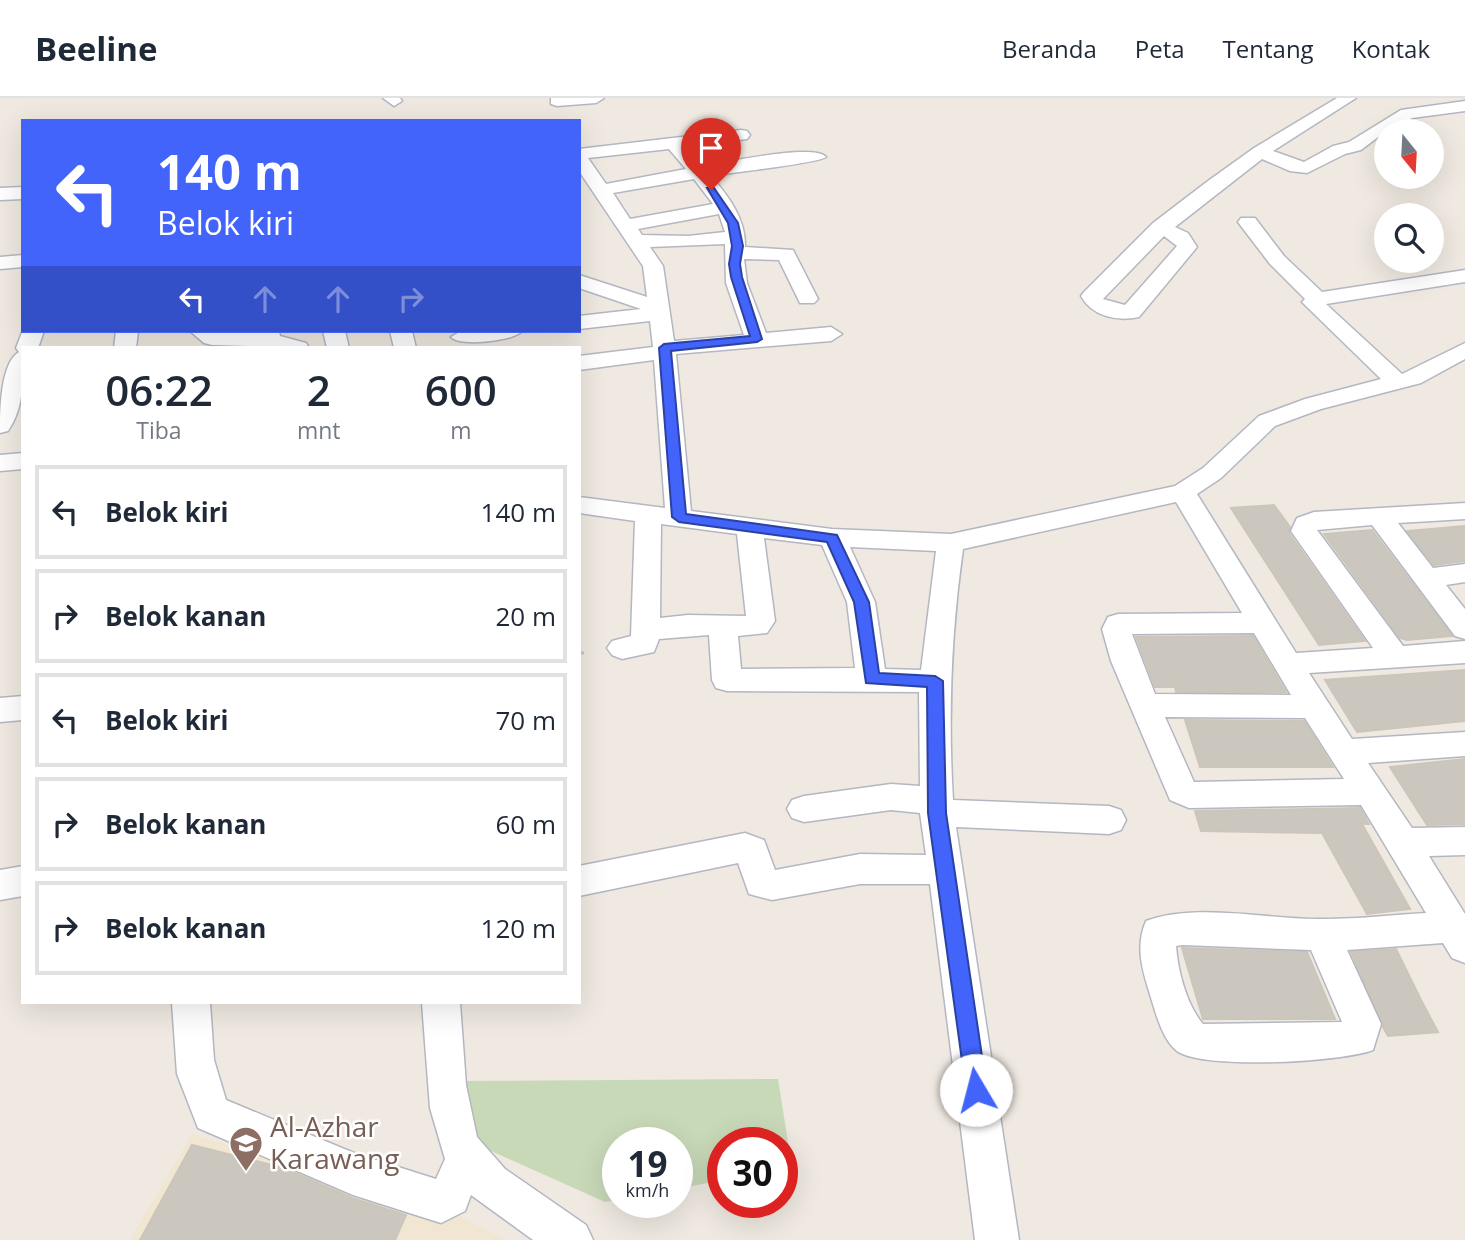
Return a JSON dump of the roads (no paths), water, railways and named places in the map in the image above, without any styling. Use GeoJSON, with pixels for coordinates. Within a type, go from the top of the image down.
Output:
{"type":"FeatureCollection","features":[{"type":"Feature","properties":{"kind":"street"},"geometry":{"type":"LineString","coordinates":[[560,119],[556,99],[596,98]]}},
{"type":"Feature","properties":{"kind":"street"},"geometry":{"type":"LineString","coordinates":[[1160,227],[1181,237],[1187,247],[1136,309],[1124,313],[1095,303],[1091,296],[1160,227],[1205,188],[1348,98]]}},
{"type":"Feature","properties":{"kind":"street"},"geometry":{"type":"LineString","coordinates":[[1458,98],[1465,105]]}},
{"type":"Feature","properties":{"kind":"street"},"geometry":{"type":"LineString","coordinates":[[1260,152],[1296,167],[1307,168],[1339,150],[1355,146],[1408,114],[1465,105]]}},
{"type":"Feature","properties":{"kind":"street"},"geometry":{"type":"LineString","coordinates":[[581,156],[741,135]]}},
{"type":"Feature","properties":{"kind":"street"},"geometry":{"type":"LineString","coordinates":[[673,142],[725,207],[736,245],[736,277],[757,339]]}},
{"type":"Feature","properties":{"kind":"street"},"geometry":{"type":"LineString","coordinates":[[601,190],[757,162],[817,157]]}},
{"type":"Feature","properties":{"kind":"street"},"geometry":{"type":"LineString","coordinates":[[581,159],[653,266],[665,350],[679,517]]}},
{"type":"Feature","properties":{"kind":"street"},"geometry":{"type":"LineString","coordinates":[[0,194],[21,193]]}},
{"type":"Feature","properties":{"kind":"street"},"geometry":{"type":"LineString","coordinates":[[631,233],[673,219],[725,207]]}},
{"type":"Feature","properties":{"kind":"street"},"geometry":{"type":"LineString","coordinates":[[1248,222],[1283,267],[1317,299]]}},
{"type":"Feature","properties":{"kind":"street"},"geometry":{"type":"LineString","coordinates":[[631,233],[688,242],[736,245],[786,254],[807,299]]}},
{"type":"Feature","properties":{"kind":"street"},"geometry":{"type":"LineString","coordinates":[[0,263],[21,261]]}},
{"type":"Feature","properties":{"kind":"street"},"geometry":{"type":"LineString","coordinates":[[1398,383],[1313,302],[1317,299],[1465,276]]}},
{"type":"Feature","properties":{"kind":"street"},"geometry":{"type":"LineString","coordinates":[[581,282],[659,310]]}},
{"type":"Feature","properties":{"kind":"street"},"geometry":{"type":"LineString","coordinates":[[581,323],[659,310]]}},
{"type":"Feature","properties":{"kind":"street"},"geometry":{"type":"LineString","coordinates":[[204,333],[212,338],[269,335],[294,346]]}},
{"type":"Feature","properties":{"kind":"street"},"geometry":{"type":"LineString","coordinates":[[462,337],[495,333]]}},
{"type":"Feature","properties":{"kind":"street"},"geometry":{"type":"LineString","coordinates":[[581,363],[757,339],[831,334]]}},
{"type":"Feature","properties":{"kind":"street"},"geometry":{"type":"LineString","coordinates":[[581,505],[832,538],[951,543],[1123,508],[1183,492],[1212,473],[1267,421],[1313,404],[1398,383],[1465,350]]}},
{"type":"Feature","properties":{"kind":"street"},"geometry":{"type":"LineString","coordinates":[[1,416],[21,368]]}},
{"type":"Feature","properties":{"kind":"street"},"geometry":{"type":"LineString","coordinates":[[0,463],[21,461]]}},
{"type":"Feature","properties":{"kind":"street"},"geometry":{"type":"LineString","coordinates":[[1183,492],[1314,707],[1347,752],[1404,842],[1459,937]]}},
{"type":"Feature","properties":{"kind":"street"},"geometry":{"type":"LineString","coordinates":[[1394,655],[1304,531],[1306,524],[1314,520],[1465,511]]}},
{"type":"Feature","properties":{"kind":"street"},"geometry":{"type":"LineString","coordinates":[[622,649],[644,645],[648,513]]}},
{"type":"Feature","properties":{"kind":"street"},"geometry":{"type":"LineString","coordinates":[[1380,518],[1465,629]]}},
{"type":"Feature","properties":{"kind":"street"},"geometry":{"type":"LineString","coordinates":[[646,630],[723,625],[757,626],[761,621],[750,529]]}},
{"type":"Feature","properties":{"kind":"street"},"geometry":{"type":"LineString","coordinates":[[832,538],[861,602],[871,679]]}},
{"type":"Feature","properties":{"kind":"street"},"geometry":{"type":"LineString","coordinates":[[951,543],[942,599],[935,681],[937,807],[997,1240]]}},
{"type":"Feature","properties":{"kind":"street"},"geometry":{"type":"LineString","coordinates":[[1425,578],[1465,573]]}},
{"type":"Feature","properties":{"kind":"street"},"geometry":{"type":"LineString","coordinates":[[1263,623],[1118,624],[1116,629],[1126,661],[1182,791],[1189,795],[1371,792]]}},
{"type":"Feature","properties":{"kind":"street"},"geometry":{"type":"LineString","coordinates":[[723,625],[727,680],[935,681]]}},
{"type":"Feature","properties":{"kind":"street"},"geometry":{"type":"LineString","coordinates":[[1288,664],[1465,652]]}},
{"type":"Feature","properties":{"kind":"street"},"geometry":{"type":"LineString","coordinates":[[1145,705],[1314,707]]}},
{"type":"Feature","properties":{"kind":"street"},"geometry":{"type":"LineString","coordinates":[[0,710],[21,708]]}},
{"type":"Feature","properties":{"kind":"street"},"geometry":{"type":"LineString","coordinates":[[1347,752],[1465,744]]}},
{"type":"Feature","properties":{"kind":"street"},"geometry":{"type":"LineString","coordinates":[[804,809],[891,797],[937,807],[1109,820]]}},
{"type":"Feature","properties":{"kind":"street"},"geometry":{"type":"LineString","coordinates":[[1404,842],[1465,841]]}},
{"type":"Feature","properties":{"kind":"street"},"geometry":{"type":"LineString","coordinates":[[581,881],[745,847],[752,850],[761,883],[772,885],[860,869],[944,870]]}},
{"type":"Feature","properties":{"kind":"street"},"geometry":{"type":"LineString","coordinates":[[0,885],[21,881]]}},
{"type":"Feature","properties":{"kind":"street"},"geometry":{"type":"LineString","coordinates":[[1322,935],[1362,1024],[1359,1037],[1332,1042],[1202,1042],[1186,1034],[1158,962],[1156,938],[1159,932],[1182,929],[1459,937]]}},
{"type":"Feature","properties":{"kind":"street"},"geometry":{"type":"LineString","coordinates":[[191,1004],[194,1071],[201,1095],[212,1114],[353,1174],[441,1202],[450,1196],[466,1158]]}},
{"type":"Feature","properties":{"kind":"street"},"geometry":{"type":"LineString","coordinates":[[441,1004],[446,1082],[458,1142],[466,1158],[499,1191],[571,1240]]}},
{"type":"Feature","properties":{"kind":"place","name":"Al-Azhar Karawang"},"geometry":{"type":"Point","coordinates":[246,1173]}}]}
